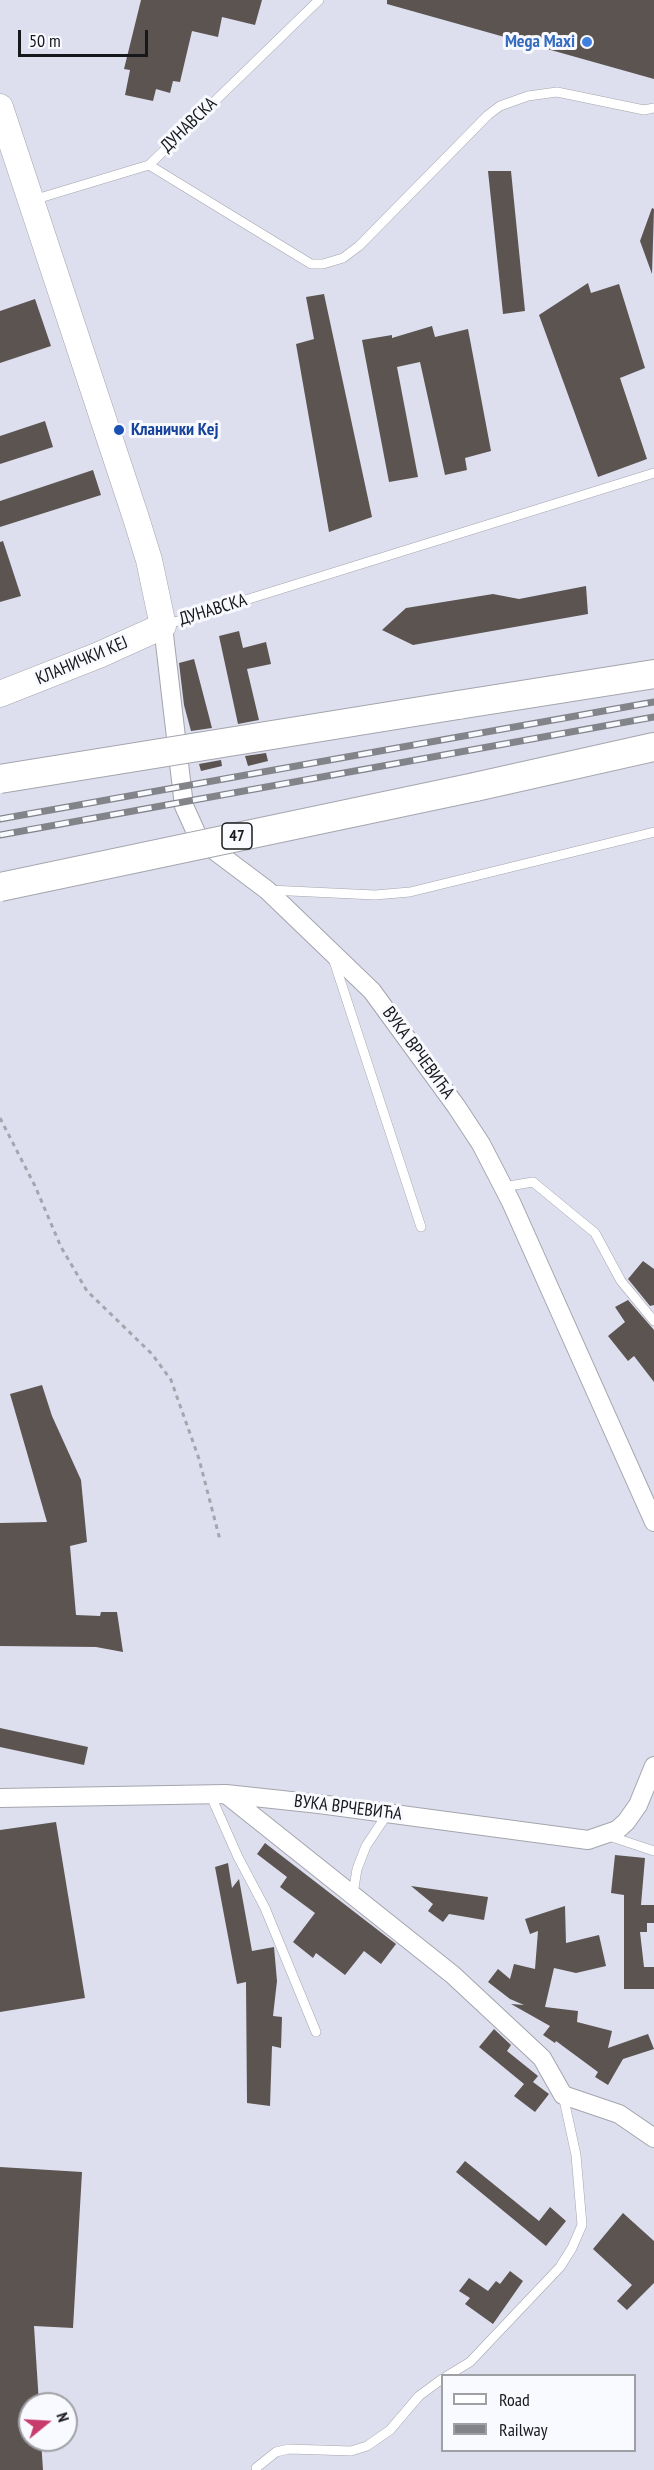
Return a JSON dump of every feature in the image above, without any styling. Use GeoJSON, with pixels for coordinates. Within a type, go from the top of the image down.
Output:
{"type":"FeatureCollection","features":[{"type":"Feature","properties":{"kind":"main road","name":"ДУНАВСКА"},"geometry":{"type":"LineString","coordinates":[[0,107],[149,560],[163,626]]}},
{"type":"Feature","properties":{"kind":"main road","name":"КЛАНИЧКИ КЕЈ"},"geometry":{"type":"LineString","coordinates":[[0,694],[99,655],[163,626]]}},
{"type":"Feature","properties":{"kind":"main road"},"geometry":{"type":"LineString","coordinates":[[0,779],[654,674]]}},
{"type":"Feature","properties":{"kind":"main road","name":"47"},"geometry":{"type":"LineString","coordinates":[[0,887],[654,747]]}},
{"type":"Feature","properties":{"kind":"street","name":"ВУКА ВРЧЕВИЋА"},"geometry":{"type":"LineString","coordinates":[[163,626],[184,806],[199,839],[213,852],[267,890],[372,991],[425,1061],[481,1144],[503,1187],[654,1522]]}},
{"type":"Feature","properties":{"kind":"street","name":"ВУКА ВРЧЕВИЋА"},"geometry":{"type":"LineString","coordinates":[[0,1798],[218,1794],[388,1813],[580,1840],[606,1835],[622,1827],[631,1815],[654,1766]]}},
{"type":"Feature","properties":{"kind":"street"},"geometry":{"type":"LineString","coordinates":[[218,1794],[353,1894],[453,1975],[521,2036],[553,2072],[563,2095],[619,2114],[654,2138]]}},
{"type":"Feature","properties":{"kind":"lane","name":"ДУНАВСКА"},"geometry":{"type":"LineString","coordinates":[[31,201],[149,165],[319,0]]}},
{"type":"Feature","properties":{"kind":"lane"},"geometry":{"type":"LineString","coordinates":[[149,165],[311,264],[322,264],[351,252],[488,115],[500,106],[528,96],[557,92],[644,110],[654,108]]}},
{"type":"Feature","properties":{"kind":"lane","name":"ДУНАВСКА"},"geometry":{"type":"LineString","coordinates":[[163,626],[654,473]]}},
{"type":"Feature","properties":{"kind":"lane"},"geometry":{"type":"LineString","coordinates":[[267,890],[375,895],[410,891],[654,832]]}},
{"type":"Feature","properties":{"kind":"lane"},"geometry":{"type":"LineString","coordinates":[[329,948],[421,1227]]}},
{"type":"Feature","properties":{"kind":"lane"},"geometry":{"type":"LineString","coordinates":[[503,1187],[533,1182],[595,1233],[621,1281],[654,1321]]}},
{"type":"Feature","properties":{"kind":"lane"},"geometry":{"type":"LineString","coordinates":[[218,1794],[238,1857],[265,1908],[316,2031]]}},
{"type":"Feature","properties":{"kind":"lane"},"geometry":{"type":"LineString","coordinates":[[353,1894],[357,1869],[366,1846],[388,1813]]}},
{"type":"Feature","properties":{"kind":"lane"},"geometry":{"type":"LineString","coordinates":[[606,1835],[654,1851]]}},
{"type":"Feature","properties":{"kind":"lane"},"geometry":{"type":"LineString","coordinates":[[450,2374],[470,2362],[560,2267],[572,2248],[582,2225],[576,2155],[563,2095]]}},
{"type":"Feature","properties":{"kind":"lane"},"geometry":{"type":"LineString","coordinates":[[256,2468],[276,2452],[289,2449],[351,2451],[367,2446],[390,2430],[420,2396],[441,2380]]}},
{"type":"Feature","properties":{"kind":"path"},"geometry":{"type":"LineString","coordinates":[[0,1118],[35,1186],[61,1247],[87,1291],[152,1354],[171,1380],[200,1459],[220,1540]]}},
{"type":"Feature","properties":{"kind":"shaded area"},"geometry":{"type":"Polygon","coordinates":[[[0,0],[654,0],[654,2470],[0,2470],[0,0]]]}},
{"type":"Feature","properties":{"kind":"building"},"geometry":{"type":"Polygon","coordinates":[[[141,0],[262,0],[255,25],[222,17],[218,37],[192,31],[180,82],[173,81],[170,93],[156,89],[153,101],[125,95],[130,70],[124,69],[141,0]]]}},
{"type":"Feature","properties":{"kind":"building","name":"Mega Maxi"},"geometry":{"type":"Polygon","coordinates":[[[387,0],[654,0],[654,79],[387,4],[387,0]]]}},
{"type":"Feature","properties":{"kind":"building"},"geometry":{"type":"Polygon","coordinates":[[[488,171],[511,171],[525,311],[503,314],[488,171]]]}},
{"type":"Feature","properties":{"kind":"building"},"geometry":{"type":"Polygon","coordinates":[[[652,208],[654,209],[652,274],[640,241],[652,208]]]}},
{"type":"Feature","properties":{"kind":"building"},"geometry":{"type":"Polygon","coordinates":[[[588,283],[591,293],[619,284],[645,368],[620,378],[647,459],[598,477],[539,315],[588,283]]]}},
{"type":"Feature","properties":{"kind":"building"},"geometry":{"type":"Polygon","coordinates":[[[324,294],[372,517],[329,532],[296,344],[314,339],[306,297],[324,294]]]}},
{"type":"Feature","properties":{"kind":"building"},"geometry":{"type":"Polygon","coordinates":[[[35,299],[51,346],[0,363],[0,311],[35,299]]]}},
{"type":"Feature","properties":{"kind":"building"},"geometry":{"type":"Polygon","coordinates":[[[432,326],[435,337],[468,329],[491,451],[465,458],[467,470],[445,475],[420,362],[397,367],[418,477],[389,482],[362,340],[392,335],[392,338],[432,326]]]}},
{"type":"Feature","properties":{"kind":"building"},"geometry":{"type":"Polygon","coordinates":[[[45,421],[53,447],[0,464],[0,436],[45,421]]]}},
{"type":"Feature","properties":{"kind":"building"},"geometry":{"type":"Polygon","coordinates":[[[93,470],[101,495],[0,527],[0,501],[93,470]]]}},
{"type":"Feature","properties":{"kind":"building"},"geometry":{"type":"Polygon","coordinates":[[[3,541],[21,596],[0,602],[0,542],[3,541]]]}},
{"type":"Feature","properties":{"kind":"building"},"geometry":{"type":"Polygon","coordinates":[[[586,586],[588,614],[413,645],[382,630],[406,608],[493,594],[519,599],[586,586]]]}},
{"type":"Feature","properties":{"kind":"building"},"geometry":{"type":"Polygon","coordinates":[[[239,631],[243,648],[266,642],[271,664],[247,669],[259,720],[238,724],[219,636],[239,631]]]}},
{"type":"Feature","properties":{"kind":"building"},"geometry":{"type":"Polygon","coordinates":[[[194,659],[212,728],[191,731],[184,705],[179,663],[194,659]]]}},
{"type":"Feature","properties":{"kind":"building"},"geometry":{"type":"Polygon","coordinates":[[[266,753],[268,761],[248,766],[245,756],[266,753]]]}},
{"type":"Feature","properties":{"kind":"building"},"geometry":{"type":"Polygon","coordinates":[[[221,760],[222,766],[201,771],[199,764],[221,760]]]}},
{"type":"Feature","properties":{"kind":"building"},"geometry":{"type":"Polygon","coordinates":[[[643,1261],[654,1269],[654,1305],[650,1306],[628,1279],[643,1261]]]}},
{"type":"Feature","properties":{"kind":"building"},"geometry":{"type":"Polygon","coordinates":[[[628,1300],[654,1330],[654,1382],[634,1356],[628,1361],[608,1336],[625,1322],[615,1307],[628,1300]]]}},
{"type":"Feature","properties":{"kind":"building"},"geometry":{"type":"Polygon","coordinates":[[[42,1385],[52,1416],[81,1480],[87,1542],[70,1546],[76,1615],[100,1616],[101,1612],[117,1612],[123,1652],[96,1647],[0,1646],[0,1523],[47,1522],[10,1394],[42,1385]]]}},
{"type":"Feature","properties":{"kind":"building"},"geometry":{"type":"Polygon","coordinates":[[[0,1728],[88,1747],[84,1765],[0,1747],[0,1728]]]}},
{"type":"Feature","properties":{"kind":"building"},"geometry":{"type":"Polygon","coordinates":[[[56,1822],[85,1998],[0,2012],[0,1830],[56,1822]]]}},
{"type":"Feature","properties":{"kind":"building"},"geometry":{"type":"Polygon","coordinates":[[[265,1843],[396,1944],[381,1964],[364,1951],[345,1975],[316,1953],[313,1958],[293,1942],[315,1913],[280,1887],[287,1877],[257,1854],[265,1843]]]}},
{"type":"Feature","properties":{"kind":"building"},"geometry":{"type":"Polygon","coordinates":[[[615,1855],[645,1858],[641,1905],[654,1905],[654,1923],[647,1923],[647,1932],[640,1932],[644,1967],[654,1967],[654,1989],[624,1989],[624,1895],[611,1893],[615,1855]]]}},
{"type":"Feature","properties":{"kind":"building"},"geometry":{"type":"Polygon","coordinates":[[[228,1863],[232,1888],[239,1879],[252,1951],[274,1947],[277,1981],[273,2016],[282,2017],[281,2048],[272,2046],[270,2106],[247,2103],[246,1982],[237,1984],[215,1867],[228,1863]]]}},
{"type":"Feature","properties":{"kind":"building"},"geometry":{"type":"Polygon","coordinates":[[[411,1886],[488,1897],[484,1920],[449,1914],[443,1922],[428,1911],[433,1904],[411,1886]]]}},
{"type":"Feature","properties":{"kind":"building"},"geometry":{"type":"Polygon","coordinates":[[[565,1906],[566,1943],[599,1935],[606,1966],[576,1973],[554,1968],[545,2007],[578,2011],[577,2022],[612,2031],[608,2048],[648,2034],[654,2049],[623,2059],[608,2085],[595,2077],[598,2072],[556,2041],[555,2043],[543,2035],[550,2026],[511,2004],[524,2005],[510,1999],[488,1982],[498,1969],[510,1979],[514,1964],[535,1969],[538,1931],[530,1934],[525,1919],[565,1906]]]}},
{"type":"Feature","properties":{"kind":"building"},"geometry":{"type":"Polygon","coordinates":[[[494,2029],[511,2045],[507,2051],[538,2076],[533,2082],[549,2094],[535,2112],[514,2096],[524,2084],[479,2047],[494,2029]]]}},
{"type":"Feature","properties":{"kind":"building"},"geometry":{"type":"Polygon","coordinates":[[[465,2161],[539,2221],[550,2207],[566,2221],[546,2246],[456,2172],[465,2161]]]}},
{"type":"Feature","properties":{"kind":"building"},"geometry":{"type":"Polygon","coordinates":[[[0,2167],[82,2172],[73,2328],[34,2326],[38,2392],[18,2392],[18,2452],[42,2452],[43,2470],[0,2470],[0,2167]]]}},
{"type":"Feature","properties":{"kind":"building"},"geometry":{"type":"Polygon","coordinates":[[[623,2213],[654,2241],[654,2283],[627,2310],[617,2301],[632,2285],[593,2249],[623,2213]]]}},
{"type":"Feature","properties":{"kind":"building"},"geometry":{"type":"Polygon","coordinates":[[[510,2271],[523,2281],[493,2324],[465,2304],[470,2298],[459,2291],[469,2278],[488,2291],[496,2281],[500,2284],[510,2271]]]}},
{"type":"Feature","properties":{"kind":"railway"},"geometry":{"type":"LineString","coordinates":[[0,819],[654,702]]}},
{"type":"Feature","properties":{"kind":"railway"},"geometry":{"type":"LineString","coordinates":[[0,835],[654,717]]}},
{"type":"Feature","properties":{"kind":"place","name":"Mega Maxi"},"geometry":{"type":"Point","coordinates":[587,42]}},
{"type":"Feature","properties":{"kind":"place","name":"Кланички Кеј"},"geometry":{"type":"Point","coordinates":[119,430]}}]}
